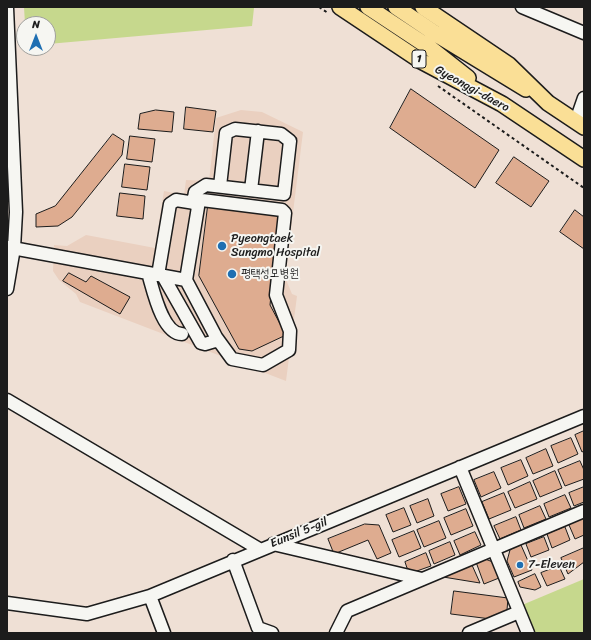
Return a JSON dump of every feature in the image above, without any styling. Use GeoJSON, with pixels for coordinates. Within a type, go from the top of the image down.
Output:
{"type":"FeatureCollection","features":[{"type":"Feature","properties":{"kind":"main road"},"geometry":{"type":"LineString","coordinates":[[368,7],[430,48],[502,104]]}},
{"type":"Feature","properties":{"kind":"main road"},"geometry":{"type":"LineString","coordinates":[[396,7],[436,34],[580,124]]}},
{"type":"Feature","properties":{"kind":"main road"},"geometry":{"type":"LineString","coordinates":[[423,7],[509,65],[548,104]]}},
{"type":"Feature","properties":{"kind":"main road","name":"Gyeonggi-daero"},"geometry":{"type":"LineString","coordinates":[[336,11],[421,61],[502,104],[584,160]]}},
{"type":"Feature","properties":{"kind":"street"},"geometry":{"type":"LineString","coordinates":[[522,7],[584,33]]}},
{"type":"Feature","properties":{"kind":"street"},"geometry":{"type":"LineString","coordinates":[[7,8],[16,212],[7,289]]}},
{"type":"Feature","properties":{"kind":"street"},"geometry":{"type":"LineString","coordinates":[[580,124],[584,98]]}},
{"type":"Feature","properties":{"kind":"street"},"geometry":{"type":"LineString","coordinates":[[193,201],[195,192],[206,185],[284,194],[290,141],[281,134],[258,131],[235,129],[226,133],[220,186]]}},
{"type":"Feature","properties":{"kind":"street"},"geometry":{"type":"LineString","coordinates":[[251,190],[258,131]]}},
{"type":"Feature","properties":{"kind":"street"},"geometry":{"type":"LineString","coordinates":[[182,334],[173,332],[165,322],[156,274],[170,204],[176,200],[193,201],[282,210],[285,213],[276,295],[290,331],[288,350],[263,364],[232,359],[216,338],[186,280],[198,207],[193,201]]}},
{"type":"Feature","properties":{"kind":"street"},"geometry":{"type":"LineString","coordinates":[[11,247],[186,280]]}},
{"type":"Feature","properties":{"kind":"street"},"geometry":{"type":"LineString","coordinates":[[156,274],[201,343],[205,344],[215,341],[216,338]]}},
{"type":"Feature","properties":{"kind":"street","name":"Eunsil 5-gil"},"geometry":{"type":"LineString","coordinates":[[7,400],[259,549],[584,416]]}},
{"type":"Feature","properties":{"kind":"street"},"geometry":{"type":"LineString","coordinates":[[460,467],[528,633]]}},
{"type":"Feature","properties":{"kind":"street"},"geometry":{"type":"LineString","coordinates":[[336,633],[347,611],[584,511]]}},
{"type":"Feature","properties":{"kind":"street"},"geometry":{"type":"LineString","coordinates":[[272,544],[422,579]]}},
{"type":"Feature","properties":{"kind":"street"},"geometry":{"type":"LineString","coordinates":[[7,603],[87,614],[150,596],[259,549]]}},
{"type":"Feature","properties":{"kind":"street"},"geometry":{"type":"LineString","coordinates":[[232,560],[257,630],[272,633]]}},
{"type":"Feature","properties":{"kind":"street"},"geometry":{"type":"LineString","coordinates":[[150,596],[164,633]]}},
{"type":"Feature","properties":{"kind":"street"},"geometry":{"type":"LineString","coordinates":[[469,633],[519,612]]}},
{"type":"Feature","properties":{"kind":"path"},"geometry":{"type":"LineString","coordinates":[[319,7],[336,11]]}},
{"type":"Feature","properties":{"kind":"path"},"geometry":{"type":"LineString","coordinates":[[437,85],[584,188]]}},
{"type":"Feature","properties":{"kind":"shaded area","name":"Pyeongtaek Sungmo Hospital"},"geometry":{"type":"Polygon","coordinates":[[[241,110],[262,112],[303,132],[285,277],[292,294],[297,296],[286,381],[80,302],[76,294],[59,280],[53,271],[54,245],[67,246],[86,235],[155,248],[164,191],[184,195],[186,180],[209,181],[216,118],[241,110]]]}},
{"type":"Feature","properties":{"kind":"green space"},"geometry":{"type":"Polygon","coordinates":[[[24,7],[254,7],[252,26],[56,43],[56,16],[25,16],[24,7]]]}},
{"type":"Feature","properties":{"kind":"green space"},"geometry":{"type":"Polygon","coordinates":[[[584,579],[584,633],[535,633],[522,605],[584,579]]]}},
{"type":"Feature","properties":{"kind":"building"},"geometry":{"type":"Polygon","coordinates":[[[411,89],[499,150],[475,188],[390,128],[411,89]]]}},
{"type":"Feature","properties":{"kind":"building"},"geometry":{"type":"Polygon","coordinates":[[[186,107],[216,111],[213,132],[184,129],[186,107]]]}},
{"type":"Feature","properties":{"kind":"building"},"geometry":{"type":"Polygon","coordinates":[[[156,110],[174,112],[172,132],[138,129],[140,114],[156,110]]]}},
{"type":"Feature","properties":{"kind":"building"},"geometry":{"type":"Polygon","coordinates":[[[113,134],[124,141],[122,155],[72,217],[58,226],[36,227],[36,214],[55,206],[113,134]]]}},
{"type":"Feature","properties":{"kind":"building"},"geometry":{"type":"Polygon","coordinates":[[[130,136],[155,139],[152,162],[127,159],[130,136]]]}},
{"type":"Feature","properties":{"kind":"building"},"geometry":{"type":"Polygon","coordinates":[[[514,157],[549,181],[531,207],[496,183],[514,157]]]}},
{"type":"Feature","properties":{"kind":"building"},"geometry":{"type":"Polygon","coordinates":[[[125,164],[150,167],[147,190],[122,187],[125,164]]]}},
{"type":"Feature","properties":{"kind":"building"},"geometry":{"type":"Polygon","coordinates":[[[120,193],[145,196],[143,219],[117,216],[120,193]]]}},
{"type":"Feature","properties":{"kind":"building","name":"평택성모병원"},"geometry":{"type":"Polygon","coordinates":[[[208,206],[279,215],[270,305],[286,335],[252,351],[239,349],[199,276],[208,206]]]}},
{"type":"Feature","properties":{"kind":"building"},"geometry":{"type":"Polygon","coordinates":[[[575,210],[584,217],[584,249],[560,232],[575,210]]]}},
{"type":"Feature","properties":{"kind":"building"},"geometry":{"type":"Polygon","coordinates":[[[69,273],[86,282],[91,276],[130,297],[120,314],[63,281],[69,273]]]}},
{"type":"Feature","properties":{"kind":"building"},"geometry":{"type":"Polygon","coordinates":[[[584,431],[584,451],[582,452],[575,435],[584,431]]]}},
{"type":"Feature","properties":{"kind":"building"},"geometry":{"type":"Polygon","coordinates":[[[571,438],[578,454],[558,463],[551,446],[571,438]]]}},
{"type":"Feature","properties":{"kind":"building"},"geometry":{"type":"Polygon","coordinates":[[[546,449],[553,466],[533,474],[526,458],[546,449]]]}},
{"type":"Feature","properties":{"kind":"building"},"geometry":{"type":"Polygon","coordinates":[[[521,460],[528,476],[508,485],[501,468],[521,460]]]}},
{"type":"Feature","properties":{"kind":"building"},"geometry":{"type":"Polygon","coordinates":[[[580,461],[584,470],[584,479],[565,486],[558,470],[580,461]]]}},
{"type":"Feature","properties":{"kind":"building"},"geometry":{"type":"Polygon","coordinates":[[[555,471],[562,488],[540,497],[533,481],[555,471]]]}},
{"type":"Feature","properties":{"kind":"building"},"geometry":{"type":"Polygon","coordinates":[[[494,472],[501,488],[481,497],[474,480],[494,472]]]}},
{"type":"Feature","properties":{"kind":"building"},"geometry":{"type":"Polygon","coordinates":[[[530,482],[537,499],[515,508],[508,492],[530,482]]]}},
{"type":"Feature","properties":{"kind":"building"},"geometry":{"type":"Polygon","coordinates":[[[459,487],[466,504],[448,511],[441,494],[459,487]]]}},
{"type":"Feature","properties":{"kind":"building"},"geometry":{"type":"Polygon","coordinates":[[[584,487],[584,502],[574,506],[569,493],[584,487]]]}},
{"type":"Feature","properties":{"kind":"building"},"geometry":{"type":"Polygon","coordinates":[[[504,493],[511,510],[489,519],[482,502],[504,493]]]}},
{"type":"Feature","properties":{"kind":"building"},"geometry":{"type":"Polygon","coordinates":[[[565,495],[571,508],[549,517],[544,504],[565,495]]]}},
{"type":"Feature","properties":{"kind":"building"},"geometry":{"type":"Polygon","coordinates":[[[428,499],[434,516],[417,523],[410,506],[428,499]]]}},
{"type":"Feature","properties":{"kind":"building"},"geometry":{"type":"Polygon","coordinates":[[[540,506],[546,519],[524,528],[519,515],[540,506]]]}},
{"type":"Feature","properties":{"kind":"building"},"geometry":{"type":"Polygon","coordinates":[[[404,508],[411,525],[393,532],[386,515],[404,508]]]}},
{"type":"Feature","properties":{"kind":"building"},"geometry":{"type":"Polygon","coordinates":[[[466,509],[473,526],[451,535],[444,518],[466,509]]]}},
{"type":"Feature","properties":{"kind":"building"},"geometry":{"type":"Polygon","coordinates":[[[516,517],[521,530],[500,539],[494,526],[516,517]]]}},
{"type":"Feature","properties":{"kind":"building"},"geometry":{"type":"Polygon","coordinates":[[[584,518],[584,535],[575,539],[569,525],[584,518]]]}},
{"type":"Feature","properties":{"kind":"building"},"geometry":{"type":"Polygon","coordinates":[[[439,521],[446,538],[424,547],[417,530],[439,521]]]}},
{"type":"Feature","properties":{"kind":"building"},"geometry":{"type":"Polygon","coordinates":[[[365,524],[379,525],[391,553],[377,559],[368,540],[334,554],[328,539],[365,524]]]}},
{"type":"Feature","properties":{"kind":"building"},"geometry":{"type":"Polygon","coordinates":[[[565,527],[570,540],[552,548],[547,534],[565,527]]]}},
{"type":"Feature","properties":{"kind":"building"},"geometry":{"type":"Polygon","coordinates":[[[414,531],[421,548],[399,557],[392,540],[414,531]]]}},
{"type":"Feature","properties":{"kind":"building"},"geometry":{"type":"Polygon","coordinates":[[[475,532],[481,545],[460,555],[454,541],[475,532]]]}},
{"type":"Feature","properties":{"kind":"building"},"geometry":{"type":"Polygon","coordinates":[[[544,537],[549,550],[531,557],[526,544],[544,537]]]}},
{"type":"Feature","properties":{"kind":"building"},"geometry":{"type":"Polygon","coordinates":[[[450,542],[455,555],[434,564],[429,551],[450,542]]]}},
{"type":"Feature","properties":{"kind":"building","name":"7-Eleven"},"geometry":{"type":"Polygon","coordinates":[[[521,545],[532,570],[514,577],[507,561],[510,550],[521,545]]]}},
{"type":"Feature","properties":{"kind":"building"},"geometry":{"type":"Polygon","coordinates":[[[584,548],[584,562],[568,574],[561,558],[584,548]]]}},
{"type":"Feature","properties":{"kind":"building"},"geometry":{"type":"Polygon","coordinates":[[[426,553],[431,566],[414,572],[407,568],[405,562],[426,553]]]}},
{"type":"Feature","properties":{"kind":"building"},"geometry":{"type":"Polygon","coordinates":[[[485,559],[493,562],[499,578],[484,584],[476,562],[485,559]]]}},
{"type":"Feature","properties":{"kind":"building"},"geometry":{"type":"Polygon","coordinates":[[[472,565],[480,583],[443,577],[472,565]]]}},
{"type":"Feature","properties":{"kind":"building"},"geometry":{"type":"Polygon","coordinates":[[[559,566],[565,579],[547,586],[541,573],[559,566]]]}},
{"type":"Feature","properties":{"kind":"building"},"geometry":{"type":"Polygon","coordinates":[[[535,574],[541,587],[535,590],[520,587],[518,582],[535,574]]]}},
{"type":"Feature","properties":{"kind":"building"},"geometry":{"type":"Polygon","coordinates":[[[454,591],[508,598],[507,610],[491,619],[451,614],[454,591]]]}},
{"type":"Feature","properties":{"kind":"place","name":"Pyeongtaek Sungmo Hospital"},"geometry":{"type":"Point","coordinates":[222,246]}},
{"type":"Feature","properties":{"kind":"place","name":"평택성모병원"},"geometry":{"type":"Point","coordinates":[232,274]}},
{"type":"Feature","properties":{"kind":"place","name":"7-Eleven"},"geometry":{"type":"Point","coordinates":[520,565]}}]}
